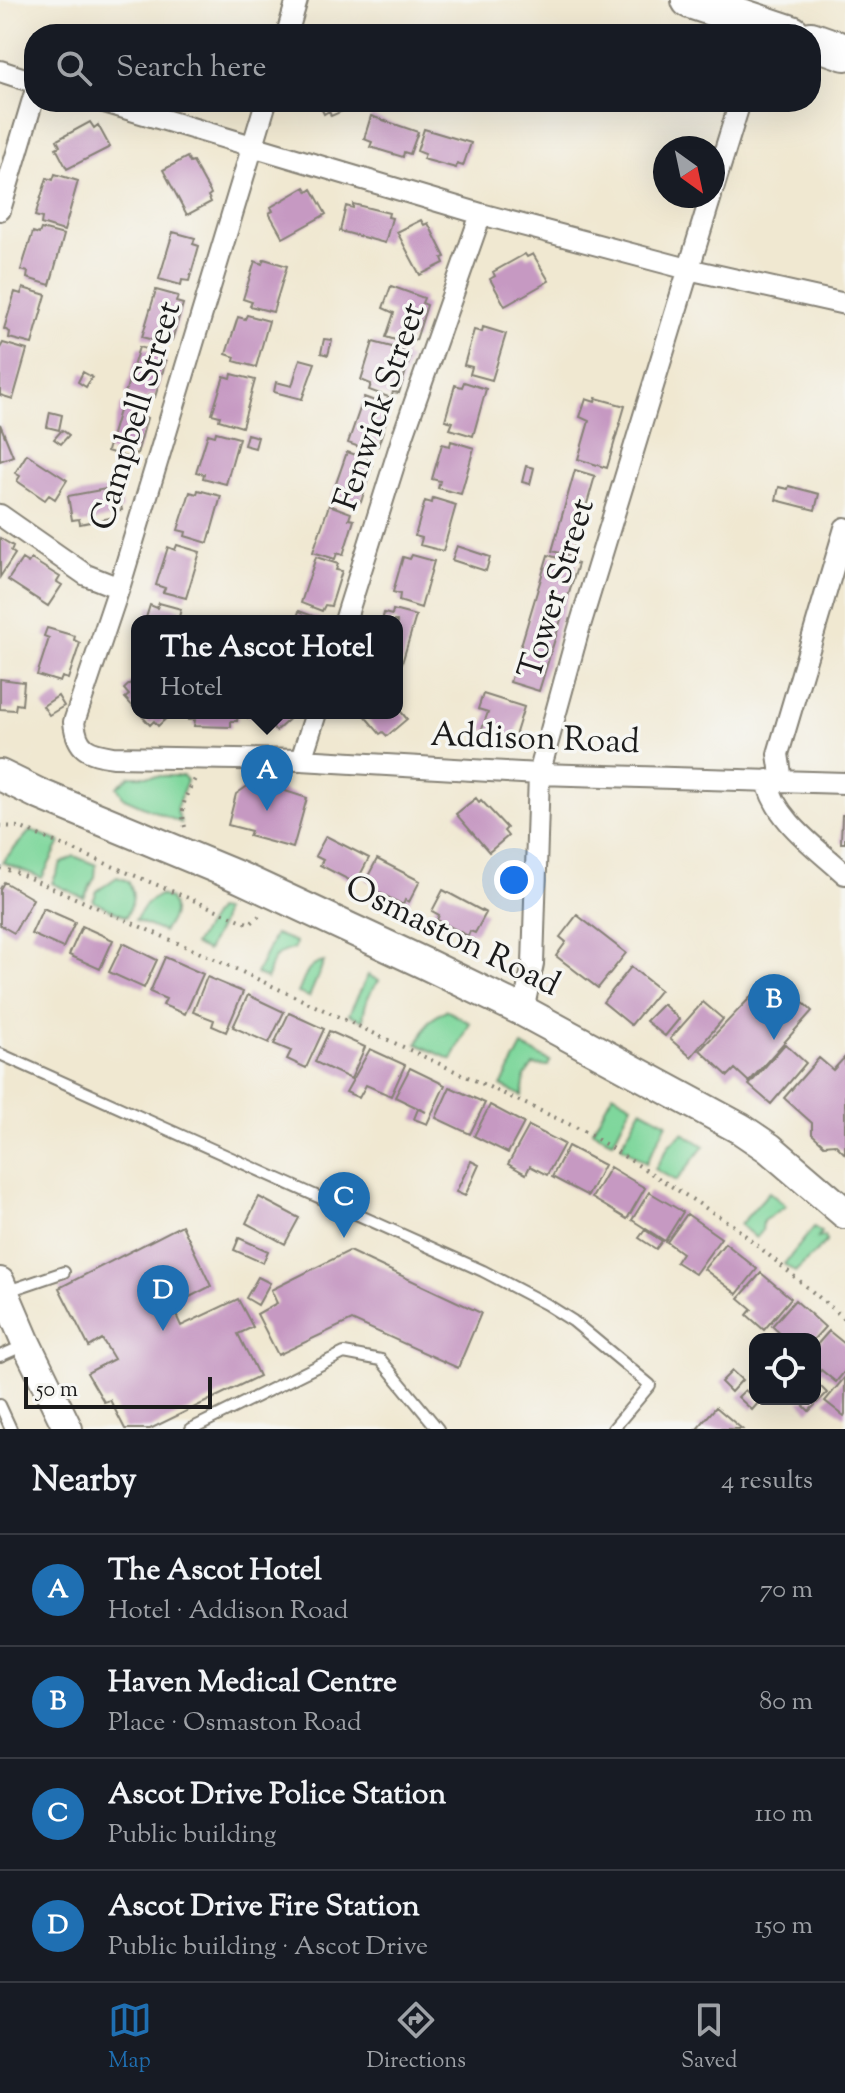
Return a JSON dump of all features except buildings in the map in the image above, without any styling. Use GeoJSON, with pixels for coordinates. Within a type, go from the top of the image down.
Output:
{"type":"FeatureCollection","features":[{"type":"Feature","properties":{"kind":"highway"},"geometry":{"type":"LineString","coordinates":[[690,0],[762,24]]}},
{"type":"Feature","properties":{"kind":"highway"},"geometry":{"type":"LineString","coordinates":[[821,44],[845,52]]}},
{"type":"Feature","properties":{"kind":"main road","name":"Osmaston Road"},"geometry":{"type":"LineString","coordinates":[[0,775],[282,897],[523,1011],[741,1129],[769,1148],[845,1213]]}},
{"type":"Feature","properties":{"kind":"street"},"geometry":{"type":"LineString","coordinates":[[290,24],[297,0]]}},
{"type":"Feature","properties":{"kind":"street"},"geometry":{"type":"LineString","coordinates":[[0,71],[24,79]]}},
{"type":"Feature","properties":{"kind":"street"},"geometry":{"type":"LineString","coordinates":[[0,210],[29,112]]}},
{"type":"Feature","properties":{"kind":"street"},"geometry":{"type":"LineString","coordinates":[[137,112],[481,214],[688,269],[845,304]]}},
{"type":"Feature","properties":{"kind":"street","name":"Campbell Street"},"geometry":{"type":"LineString","coordinates":[[82,746],[75,735],[74,722],[119,588],[263,112]]}},
{"type":"Feature","properties":{"kind":"street"},"geometry":{"type":"LineString","coordinates":[[725,150],[737,112]]}},
{"type":"Feature","properties":{"kind":"street","name":"Tower Street"},"geometry":{"type":"LineString","coordinates":[[523,1011],[533,964],[539,774],[578,632],[707,208]]}},
{"type":"Feature","properties":{"kind":"street","name":"Fenwick Street"},"geometry":{"type":"LineString","coordinates":[[347,615],[404,433],[481,214]]}},
{"type":"Feature","properties":{"kind":"street"},"geometry":{"type":"LineString","coordinates":[[0,515],[86,575],[119,588]]}},
{"type":"Feature","properties":{"kind":"street"},"geometry":{"type":"LineString","coordinates":[[845,528],[769,793],[794,827],[845,874]]}},
{"type":"Feature","properties":{"kind":"street"},"geometry":{"type":"LineString","coordinates":[[301,760],[314,719]]}},
{"type":"Feature","properties":{"kind":"street","name":"Addison Road"},"geometry":{"type":"LineString","coordinates":[[82,746],[91,753],[113,757],[301,760],[539,774],[845,783]]}},
{"type":"Feature","properties":{"kind":"street"},"geometry":{"type":"LineString","coordinates":[[2,1288],[68,1429]]}},
{"type":"Feature","properties":{"kind":"lane"},"geometry":{"type":"LineString","coordinates":[[0,1054],[483,1271],[546,1304],[573,1321],[650,1385],[613,1429]]}},
{"type":"Feature","properties":{"kind":"lane"},"geometry":{"type":"LineString","coordinates":[[2,1288],[64,1272]]}},
{"type":"Feature","properties":{"kind":"lane"},"geometry":{"type":"LineString","coordinates":[[0,1356],[27,1345]]}},
{"type":"Feature","properties":{"kind":"lane"},"geometry":{"type":"LineString","coordinates":[[191,1429],[344,1353],[381,1360],[438,1429]]}},
{"type":"Feature","properties":{"kind":"lane"},"geometry":{"type":"LineString","coordinates":[[0,1405],[11,1429]]}},
{"type":"Feature","properties":{"kind":"path"},"geometry":{"type":"LineString","coordinates":[[193,858],[182,809],[184,797],[196,776],[213,759]]}},
{"type":"Feature","properties":{"kind":"path"},"geometry":{"type":"LineString","coordinates":[[0,826],[19,827],[250,924],[282,897]]}},
{"type":"Feature","properties":{"kind":"path"},"geometry":{"type":"LineString","coordinates":[[0,868],[18,873],[212,958],[586,1132],[734,1226],[845,1319]]}},
{"type":"Feature","properties":{"kind":"green space"},"geometry":{"type":"Polygon","coordinates":[[[130,776],[183,776],[187,780],[176,809],[181,823],[124,798],[117,787],[130,776]]]}},
{"type":"Feature","properties":{"kind":"green space"},"geometry":{"type":"Polygon","coordinates":[[[31,830],[60,842],[42,878],[2,862],[31,830]]]}},
{"type":"Feature","properties":{"kind":"green space"},"geometry":{"type":"Polygon","coordinates":[[[74,856],[96,865],[95,877],[84,898],[52,883],[61,864],[74,856]]]}},
{"type":"Feature","properties":{"kind":"green space"},"geometry":{"type":"Polygon","coordinates":[[[117,877],[128,881],[133,895],[126,917],[93,901],[97,891],[117,877]]]}},
{"type":"Feature","properties":{"kind":"green space"},"geometry":{"type":"Polygon","coordinates":[[[159,895],[170,899],[173,908],[171,920],[163,932],[135,920],[147,903],[159,895]]]}},
{"type":"Feature","properties":{"kind":"green space"},"geometry":{"type":"Polygon","coordinates":[[[216,910],[223,911],[221,923],[207,951],[194,945],[216,910]]]}},
{"type":"Feature","properties":{"kind":"green space"},"geometry":{"type":"Polygon","coordinates":[[[275,934],[296,942],[294,949],[274,958],[267,979],[256,974],[275,934]]]}},
{"type":"Feature","properties":{"kind":"green space"},"geometry":{"type":"Polygon","coordinates":[[[324,962],[309,997],[298,993],[310,969],[324,962]]]}},
{"type":"Feature","properties":{"kind":"green space"},"geometry":{"type":"Polygon","coordinates":[[[368,975],[379,981],[367,999],[363,1021],[349,1014],[368,975]]]}},
{"type":"Feature","properties":{"kind":"green space"},"geometry":{"type":"Polygon","coordinates":[[[446,1010],[470,1023],[452,1060],[417,1044],[429,1021],[446,1010]]]}},
{"type":"Feature","properties":{"kind":"green space"},"geometry":{"type":"Polygon","coordinates":[[[522,1046],[550,1061],[548,1066],[533,1065],[525,1076],[522,1096],[501,1086],[522,1046]]]}},
{"type":"Feature","properties":{"kind":"green space"},"geometry":{"type":"Polygon","coordinates":[[[613,1093],[632,1104],[613,1142],[592,1131],[613,1093]]]}},
{"type":"Feature","properties":{"kind":"green space"},"geometry":{"type":"Polygon","coordinates":[[[641,1109],[667,1123],[646,1163],[621,1146],[641,1109]]]}},
{"type":"Feature","properties":{"kind":"green space"},"geometry":{"type":"Polygon","coordinates":[[[683,1133],[704,1146],[676,1181],[655,1169],[670,1144],[683,1133]]]}},
{"type":"Feature","properties":{"kind":"green space"},"geometry":{"type":"Polygon","coordinates":[[[769,1192],[786,1206],[763,1221],[762,1231],[756,1238],[740,1225],[769,1192]]]}},
{"type":"Feature","properties":{"kind":"green space"},"geometry":{"type":"Polygon","coordinates":[[[814,1227],[821,1232],[818,1238],[824,1236],[827,1241],[795,1272],[784,1264],[814,1227]]]}},
{"type":"Feature","properties":{"kind":"place","name":"The Ascot Hotel"},"geometry":{"type":"Point","coordinates":[267,811]}},
{"type":"Feature","properties":{"kind":"place","name":"Haven Medical Centre"},"geometry":{"type":"Point","coordinates":[774,1040]}},
{"type":"Feature","properties":{"kind":"place","name":"Ascot Drive Police Station"},"geometry":{"type":"Point","coordinates":[344,1238]}},
{"type":"Feature","properties":{"kind":"place","name":"Ascot Drive Fire Station"},"geometry":{"type":"Point","coordinates":[163,1331]}}]}
